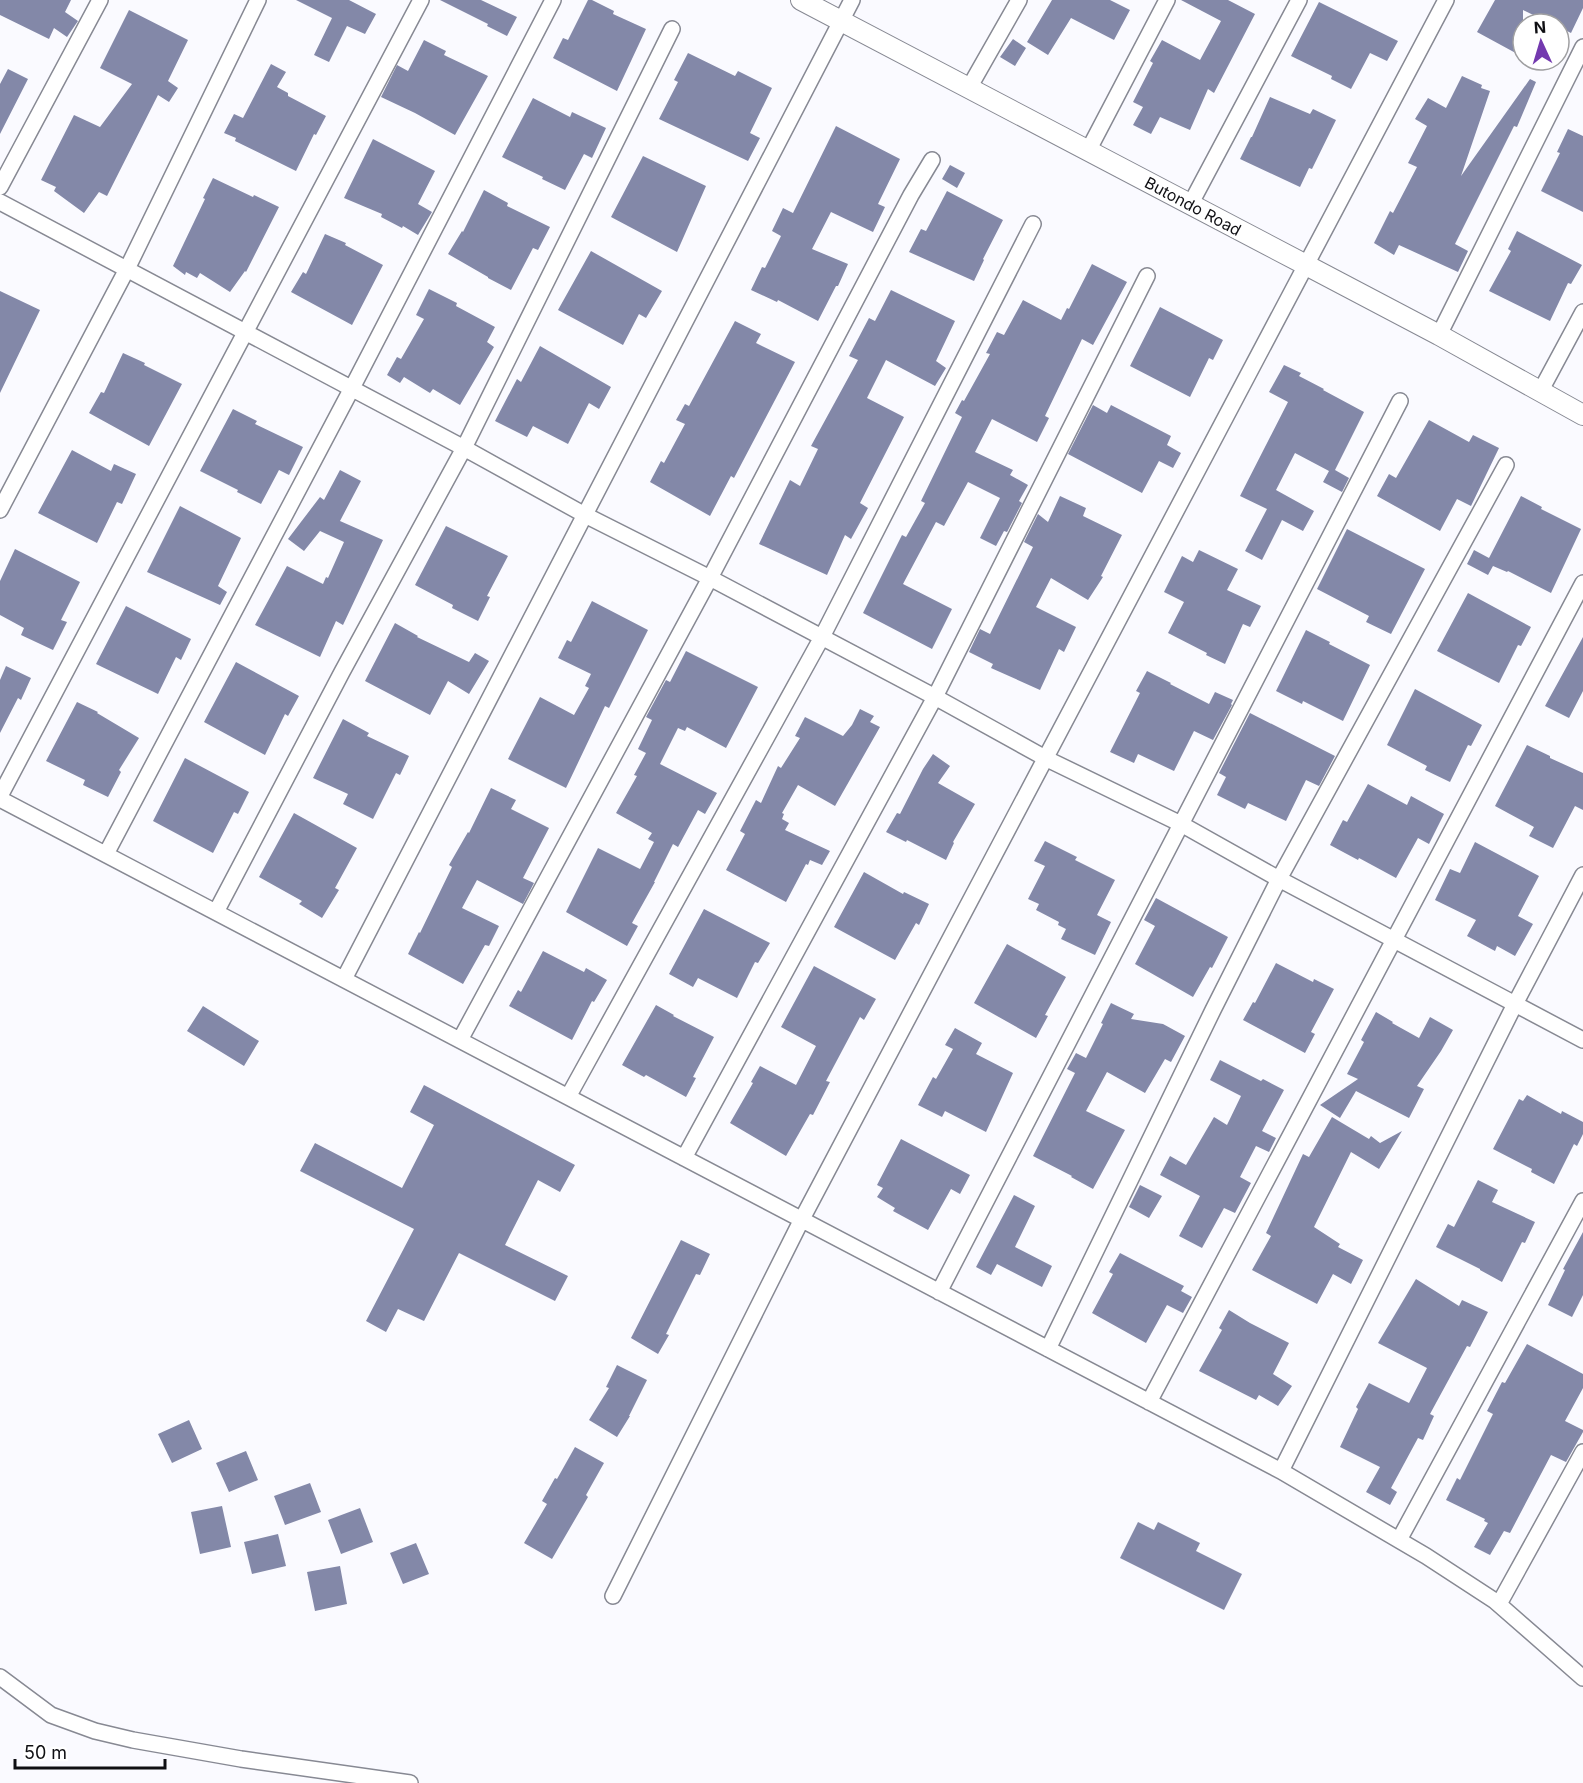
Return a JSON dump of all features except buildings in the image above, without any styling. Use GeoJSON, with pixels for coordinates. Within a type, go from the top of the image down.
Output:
{"type":"FeatureCollection","features":[{"type":"Feature","properties":{"kind":"street"},"geometry":{"type":"LineString","coordinates":[[0,187],[100,0]]}},
{"type":"Feature","properties":{"kind":"street"},"geometry":{"type":"LineString","coordinates":[[0,510],[127,270],[258,0]]}},
{"type":"Feature","properties":{"kind":"street"},"geometry":{"type":"LineString","coordinates":[[421,0],[0,797],[1281,1471],[1399,1540],[1499,1604],[1583,1678]]}},
{"type":"Feature","properties":{"kind":"street"},"geometry":{"type":"LineString","coordinates":[[106,854],[352,388],[553,0]]}},
{"type":"Feature","properties":{"kind":"street","name":"Butondo Road"},"geometry":{"type":"LineString","coordinates":[[801,0],[1439,335],[1583,415]]}},
{"type":"Feature","properties":{"kind":"street"},"geometry":{"type":"LineString","coordinates":[[344,979],[852,0]]}},
{"type":"Feature","properties":{"kind":"street"},"geometry":{"type":"LineString","coordinates":[[969,88],[1018,0]]}},
{"type":"Feature","properties":{"kind":"street"},"geometry":{"type":"LineString","coordinates":[[1088,151],[1167,0]]}},
{"type":"Feature","properties":{"kind":"street"},"geometry":{"type":"LineString","coordinates":[[1190,205],[1299,0]]}},
{"type":"Feature","properties":{"kind":"street"},"geometry":{"type":"LineString","coordinates":[[613,1596],[802,1220],[1446,0]]}},
{"type":"Feature","properties":{"kind":"street"},"geometry":{"type":"LineString","coordinates":[[216,912],[342,672],[464,448],[672,29]]}},
{"type":"Feature","properties":{"kind":"street"},"geometry":{"type":"LineString","coordinates":[[1439,335],[1583,46]]}},
{"type":"Feature","properties":{"kind":"street"},"geometry":{"type":"LineString","coordinates":[[460,1040],[710,578],[911,195],[932,160]]}},
{"type":"Feature","properties":{"kind":"street"},"geometry":{"type":"LineString","coordinates":[[0,202],[352,388],[585,515],[936,697],[1047,759],[1181,824],[1279,879],[1583,1040]]}},
{"type":"Feature","properties":{"kind":"street"},"geometry":{"type":"LineString","coordinates":[[568,1097],[822,637],[1033,224]]}},
{"type":"Feature","properties":{"kind":"street"},"geometry":{"type":"LineString","coordinates":[[684,1158],[936,697],[1147,276]]}},
{"type":"Feature","properties":{"kind":"street"},"geometry":{"type":"LineString","coordinates":[[1540,392],[1583,312]]}},
{"type":"Feature","properties":{"kind":"street"},"geometry":{"type":"LineString","coordinates":[[939,1292],[1400,401]]}},
{"type":"Feature","properties":{"kind":"street"},"geometry":{"type":"LineString","coordinates":[[1048,1349],[1279,879],[1506,465]]}},
{"type":"Feature","properties":{"kind":"street"},"geometry":{"type":"LineString","coordinates":[[1149,1402],[1583,583]]}},
{"type":"Feature","properties":{"kind":"street"},"geometry":{"type":"LineString","coordinates":[[1281,1471],[1515,1004],[1583,875]]}},
{"type":"Feature","properties":{"kind":"street"},"geometry":{"type":"LineString","coordinates":[[1399,1540],[1583,1201]]}},
{"type":"Feature","properties":{"kind":"street"},"geometry":{"type":"LineString","coordinates":[[1499,1604],[1583,1452]]}},
{"type":"Feature","properties":{"kind":"street"},"geometry":{"type":"LineString","coordinates":[[0,1677],[51,1715],[94,1731],[241,1759],[410,1783]]}}]}
